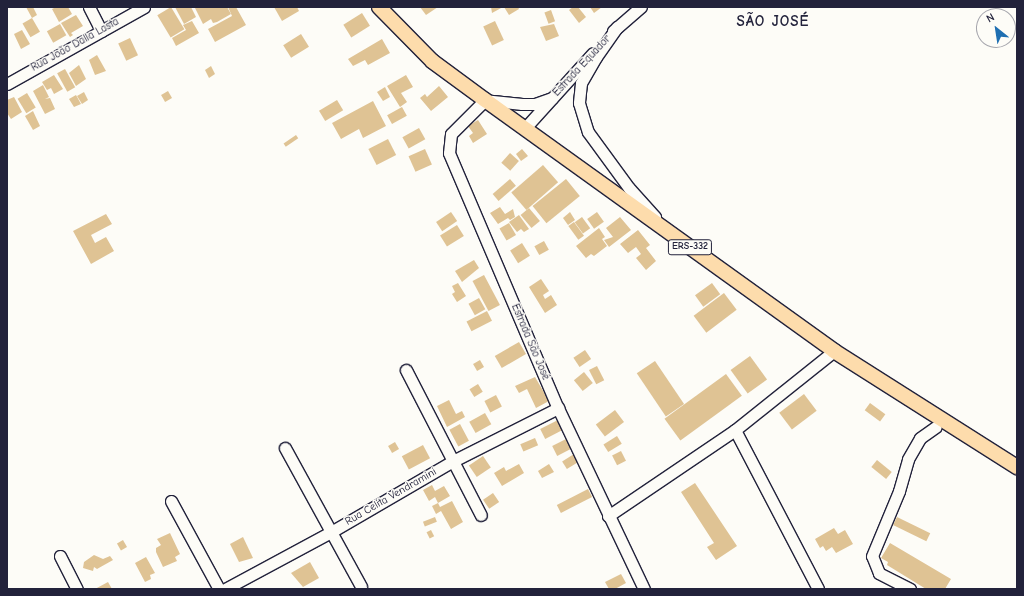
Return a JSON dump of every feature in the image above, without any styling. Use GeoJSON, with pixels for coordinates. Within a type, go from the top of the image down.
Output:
{"type":"FeatureCollection","features":[{"type":"Feature","properties":{"kind":"main road","name":"ERS-332"},"geometry":{"type":"LineString","coordinates":[[379,7],[432,61],[485,100],[834,351],[1017,467]]}},
{"type":"Feature","properties":{"kind":"street"},"geometry":{"type":"LineString","coordinates":[[89,7],[101,31]]}},
{"type":"Feature","properties":{"kind":"street","name":"Rua João Dalla Lasta"},"geometry":{"type":"LineString","coordinates":[[7,84],[144,7]]}},
{"type":"Feature","properties":{"kind":"street","name":"Estrada Equador"},"geometry":{"type":"LineString","coordinates":[[525,128],[617,27],[641,7]]}},
{"type":"Feature","properties":{"kind":"street"},"geometry":{"type":"LineString","coordinates":[[617,27],[596,57],[581,83],[579,103],[588,132],[629,188],[665,229]]}},
{"type":"Feature","properties":{"kind":"street"},"geometry":{"type":"LineString","coordinates":[[485,100],[535,104],[552,98]]}},
{"type":"Feature","properties":{"kind":"street","name":"Estrada São José"},"geometry":{"type":"LineString","coordinates":[[485,100],[451,134],[449,153],[558,408],[644,589]]}},
{"type":"Feature","properties":{"kind":"street"},"geometry":{"type":"LineString","coordinates":[[608,516],[735,430],[834,351]]}},
{"type":"Feature","properties":{"kind":"street"},"geometry":{"type":"LineString","coordinates":[[406,370],[481,515]]}},
{"type":"Feature","properties":{"kind":"street","name":"Rua Celita Vendramini"},"geometry":{"type":"LineString","coordinates":[[224,589],[331,532],[453,461],[558,408]]}},
{"type":"Feature","properties":{"kind":"street"},"geometry":{"type":"LineString","coordinates":[[910,589],[879,573],[872,556],[899,491],[908,459],[920,438],[936,427]]}},
{"type":"Feature","properties":{"kind":"street"},"geometry":{"type":"LineString","coordinates":[[735,430],[818,589]]}},
{"type":"Feature","properties":{"kind":"street"},"geometry":{"type":"LineString","coordinates":[[285,448],[361,586]]}},
{"type":"Feature","properties":{"kind":"street"},"geometry":{"type":"LineString","coordinates":[[172,500],[219,589]]}},
{"type":"Feature","properties":{"kind":"street"},"geometry":{"type":"LineString","coordinates":[[60,556],[77,589]]}},
{"type":"Feature","properties":{"kind":"building"},"geometry":{"type":"Polygon","coordinates":[[[26,7],[33,7],[37,15],[32,18],[26,7]]]}},
{"type":"Feature","properties":{"kind":"building"},"geometry":{"type":"Polygon","coordinates":[[[56,7],[68,7],[72,14],[59,22],[52,9],[56,7]]]}},
{"type":"Feature","properties":{"kind":"building"},"geometry":{"type":"Polygon","coordinates":[[[171,7],[184,29],[171,38],[157,15],[171,7]]]}},
{"type":"Feature","properties":{"kind":"building"},"geometry":{"type":"Polygon","coordinates":[[[175,7],[191,7],[196,17],[184,24],[175,7]]]}},
{"type":"Feature","properties":{"kind":"building"},"geometry":{"type":"Polygon","coordinates":[[[227,7],[231,14],[217,22],[213,23],[211,19],[203,24],[195,8],[227,7]]]}},
{"type":"Feature","properties":{"kind":"building"},"geometry":{"type":"Polygon","coordinates":[[[228,7],[236,7],[246,25],[215,42],[208,29],[232,16],[228,7]]]}},
{"type":"Feature","properties":{"kind":"building"},"geometry":{"type":"Polygon","coordinates":[[[274,7],[297,7],[299,11],[282,21],[274,7]]]}},
{"type":"Feature","properties":{"kind":"building"},"geometry":{"type":"Polygon","coordinates":[[[420,7],[438,7],[426,15],[420,7]]]}},
{"type":"Feature","properties":{"kind":"building"},"geometry":{"type":"Polygon","coordinates":[[[491,7],[503,7],[492,13],[491,7]]]}},
{"type":"Feature","properties":{"kind":"building"},"geometry":{"type":"Polygon","coordinates":[[[504,7],[518,7],[519,9],[509,15],[504,7]]]}},
{"type":"Feature","properties":{"kind":"building"},"geometry":{"type":"Polygon","coordinates":[[[573,7],[578,7],[586,17],[579,23],[569,10],[573,7]]]}},
{"type":"Feature","properties":{"kind":"building"},"geometry":{"type":"Polygon","coordinates":[[[590,7],[602,7],[594,13],[590,7]]]}},
{"type":"Feature","properties":{"kind":"building"},"geometry":{"type":"Polygon","coordinates":[[[551,10],[555,21],[549,24],[544,12],[551,10]]]}},
{"type":"Feature","properties":{"kind":"building"},"geometry":{"type":"Polygon","coordinates":[[[362,13],[370,26],[351,37],[343,25],[362,13]]]}},
{"type":"Feature","properties":{"kind":"building"},"geometry":{"type":"Polygon","coordinates":[[[76,15],[83,26],[71,33],[73,35],[70,37],[61,23],[76,15]]]}},
{"type":"Feature","properties":{"kind":"building"},"geometry":{"type":"Polygon","coordinates":[[[32,18],[40,32],[30,37],[22,24],[32,18]]]}},
{"type":"Feature","properties":{"kind":"building"},"geometry":{"type":"Polygon","coordinates":[[[192,21],[199,33],[176,46],[172,38],[186,30],[183,25],[192,21]]]}},
{"type":"Feature","properties":{"kind":"building"},"geometry":{"type":"Polygon","coordinates":[[[495,21],[504,40],[492,46],[483,26],[495,21]]]}},
{"type":"Feature","properties":{"kind":"building"},"geometry":{"type":"Polygon","coordinates":[[[60,24],[66,35],[53,43],[47,31],[60,24]]]}},
{"type":"Feature","properties":{"kind":"building"},"geometry":{"type":"Polygon","coordinates":[[[554,24],[559,36],[546,41],[540,27],[554,24]]]}},
{"type":"Feature","properties":{"kind":"building"},"geometry":{"type":"Polygon","coordinates":[[[22,30],[30,44],[21,49],[14,34],[22,30]]]}},
{"type":"Feature","properties":{"kind":"building"},"geometry":{"type":"Polygon","coordinates":[[[301,34],[309,47],[291,58],[283,45],[301,34]]]}},
{"type":"Feature","properties":{"kind":"building"},"geometry":{"type":"Polygon","coordinates":[[[130,38],[138,55],[126,61],[118,43],[130,38]]]}},
{"type":"Feature","properties":{"kind":"building"},"geometry":{"type":"Polygon","coordinates":[[[382,39],[390,53],[368,65],[365,60],[353,66],[348,59],[382,39]]]}},
{"type":"Feature","properties":{"kind":"building"},"geometry":{"type":"Polygon","coordinates":[[[97,55],[106,71],[95,75],[89,60],[97,55]]]}},
{"type":"Feature","properties":{"kind":"building"},"geometry":{"type":"Polygon","coordinates":[[[79,65],[86,79],[76,86],[69,73],[79,65]]]}},
{"type":"Feature","properties":{"kind":"building"},"geometry":{"type":"Polygon","coordinates":[[[211,66],[215,74],[209,78],[205,70],[211,66]]]}},
{"type":"Feature","properties":{"kind":"building"},"geometry":{"type":"Polygon","coordinates":[[[65,69],[75,87],[67,92],[57,73],[65,69]]]}},
{"type":"Feature","properties":{"kind":"building"},"geometry":{"type":"Polygon","coordinates":[[[54,75],[63,89],[54,94],[51,88],[47,90],[42,82],[54,75]]]}},
{"type":"Feature","properties":{"kind":"building"},"geometry":{"type":"Polygon","coordinates":[[[406,75],[413,87],[401,93],[407,102],[400,107],[387,86],[406,75]]]}},
{"type":"Feature","properties":{"kind":"building"},"geometry":{"type":"Polygon","coordinates":[[[43,85],[49,97],[45,99],[50,98],[55,109],[45,114],[33,91],[43,85]]]}},
{"type":"Feature","properties":{"kind":"building"},"geometry":{"type":"Polygon","coordinates":[[[439,86],[448,97],[431,111],[420,98],[425,94],[427,97],[439,86]]]}},
{"type":"Feature","properties":{"kind":"building"},"geometry":{"type":"Polygon","coordinates":[[[385,87],[390,97],[383,101],[377,92],[385,87]]]}},
{"type":"Feature","properties":{"kind":"building"},"geometry":{"type":"Polygon","coordinates":[[[168,91],[172,98],[165,102],[161,95],[168,91]]]}},
{"type":"Feature","properties":{"kind":"building"},"geometry":{"type":"Polygon","coordinates":[[[84,92],[88,100],[82,104],[77,96],[84,92]]]}},
{"type":"Feature","properties":{"kind":"building"},"geometry":{"type":"Polygon","coordinates":[[[27,93],[36,108],[26,113],[18,99],[27,93]]]}},
{"type":"Feature","properties":{"kind":"building"},"geometry":{"type":"Polygon","coordinates":[[[76,95],[81,104],[74,107],[69,99],[76,95]]]}},
{"type":"Feature","properties":{"kind":"building"},"geometry":{"type":"Polygon","coordinates":[[[14,97],[22,112],[11,119],[7,113],[7,100],[14,97]]]}},
{"type":"Feature","properties":{"kind":"building"},"geometry":{"type":"Polygon","coordinates":[[[337,100],[343,110],[325,121],[319,111],[337,100]]]}},
{"type":"Feature","properties":{"kind":"building"},"geometry":{"type":"Polygon","coordinates":[[[373,101],[386,126],[363,138],[359,129],[341,139],[332,123],[373,101]]]}},
{"type":"Feature","properties":{"kind":"building"},"geometry":{"type":"Polygon","coordinates":[[[402,107],[407,116],[392,124],[387,115],[402,107]]]}},
{"type":"Feature","properties":{"kind":"building"},"geometry":{"type":"Polygon","coordinates":[[[33,111],[40,126],[33,130],[25,116],[33,111]]]}},
{"type":"Feature","properties":{"kind":"building"},"geometry":{"type":"Polygon","coordinates":[[[478,120],[487,134],[473,143],[469,136],[473,133],[468,126],[478,120]]]}},
{"type":"Feature","properties":{"kind":"building"},"geometry":{"type":"Polygon","coordinates":[[[419,128],[425,139],[409,149],[402,137],[419,128]]]}},
{"type":"Feature","properties":{"kind":"building"},"geometry":{"type":"Polygon","coordinates":[[[296,135],[298,138],[286,147],[284,143],[296,135]]]}},
{"type":"Feature","properties":{"kind":"building"},"geometry":{"type":"Polygon","coordinates":[[[388,139],[396,155],[377,165],[368,149],[388,139]]]}},
{"type":"Feature","properties":{"kind":"building"},"geometry":{"type":"Polygon","coordinates":[[[425,149],[432,165],[415,172],[409,156],[425,149]]]}},
{"type":"Feature","properties":{"kind":"building"},"geometry":{"type":"Polygon","coordinates":[[[522,149],[528,156],[521,161],[516,154],[522,149]]]}},
{"type":"Feature","properties":{"kind":"building"},"geometry":{"type":"Polygon","coordinates":[[[510,153],[519,161],[510,171],[501,163],[510,153]]]}},
{"type":"Feature","properties":{"kind":"building"},"geometry":{"type":"Polygon","coordinates":[[[543,165],[558,182],[526,210],[511,193],[543,165]]]}},
{"type":"Feature","properties":{"kind":"building"},"geometry":{"type":"Polygon","coordinates":[[[510,179],[516,186],[499,201],[493,194],[510,179]]]}},
{"type":"Feature","properties":{"kind":"building"},"geometry":{"type":"Polygon","coordinates":[[[566,179],[580,196],[546,223],[533,206],[566,179]]]}},
{"type":"Feature","properties":{"kind":"building"},"geometry":{"type":"Polygon","coordinates":[[[500,207],[505,214],[513,209],[515,217],[510,220],[508,218],[498,224],[490,213],[500,207]]]}},
{"type":"Feature","properties":{"kind":"building"},"geometry":{"type":"Polygon","coordinates":[[[529,208],[540,221],[532,228],[521,215],[529,208]]]}},
{"type":"Feature","properties":{"kind":"building"},"geometry":{"type":"Polygon","coordinates":[[[451,212],[457,221],[442,231],[436,222],[451,212]]]}},
{"type":"Feature","properties":{"kind":"building"},"geometry":{"type":"Polygon","coordinates":[[[570,212],[575,220],[568,225],[563,218],[570,212]]]}},
{"type":"Feature","properties":{"kind":"building"},"geometry":{"type":"Polygon","coordinates":[[[597,212],[604,222],[594,229],[587,219],[597,212]]]}},
{"type":"Feature","properties":{"kind":"building"},"geometry":{"type":"Polygon","coordinates":[[[106,214],[112,224],[91,235],[95,243],[106,237],[114,251],[91,264],[73,231],[106,214]]]}},
{"type":"Feature","properties":{"kind":"building"},"geometry":{"type":"Polygon","coordinates":[[[519,215],[529,229],[524,232],[521,229],[517,232],[509,222],[519,215]]]}},
{"type":"Feature","properties":{"kind":"building"},"geometry":{"type":"Polygon","coordinates":[[[582,217],[590,228],[583,234],[575,222],[582,217]]]}},
{"type":"Feature","properties":{"kind":"building"},"geometry":{"type":"Polygon","coordinates":[[[620,217],[631,230],[609,247],[604,240],[613,237],[606,228],[620,217]]]}},
{"type":"Feature","properties":{"kind":"building"},"geometry":{"type":"Polygon","coordinates":[[[574,222],[584,236],[578,240],[568,226],[574,222]]]}},
{"type":"Feature","properties":{"kind":"building"},"geometry":{"type":"Polygon","coordinates":[[[509,223],[516,235],[506,241],[499,228],[509,223]]]}},
{"type":"Feature","properties":{"kind":"building"},"geometry":{"type":"Polygon","coordinates":[[[457,225],[464,236],[447,247],[440,236],[457,225]]]}},
{"type":"Feature","properties":{"kind":"building"},"geometry":{"type":"Polygon","coordinates":[[[599,228],[605,237],[602,239],[607,246],[594,256],[591,254],[586,258],[576,246],[599,228]]]}},
{"type":"Feature","properties":{"kind":"building"},"geometry":{"type":"Polygon","coordinates":[[[638,230],[650,245],[646,248],[656,261],[646,270],[636,258],[641,254],[636,247],[628,253],[620,244],[638,230]]]}},
{"type":"Feature","properties":{"kind":"building"},"geometry":{"type":"Polygon","coordinates":[[[544,241],[549,250],[539,255],[534,246],[544,241]]]}},
{"type":"Feature","properties":{"kind":"building"},"geometry":{"type":"Polygon","coordinates":[[[522,243],[530,256],[518,263],[510,250],[522,243]]]}},
{"type":"Feature","properties":{"kind":"building"},"geometry":{"type":"Polygon","coordinates":[[[474,260],[479,268],[462,282],[455,271],[474,260]]]}},
{"type":"Feature","properties":{"kind":"building"},"geometry":{"type":"Polygon","coordinates":[[[484,275],[500,305],[488,311],[473,281],[484,275]]]}},
{"type":"Feature","properties":{"kind":"building"},"geometry":{"type":"Polygon","coordinates":[[[541,279],[549,291],[543,295],[545,299],[551,295],[557,305],[545,313],[529,287],[541,279]]]}},
{"type":"Feature","properties":{"kind":"building"},"geometry":{"type":"Polygon","coordinates":[[[458,283],[466,296],[457,302],[452,294],[455,292],[452,286],[458,283]]]}},
{"type":"Feature","properties":{"kind":"building"},"geometry":{"type":"Polygon","coordinates":[[[712,283],[720,294],[703,307],[695,295],[712,283]]]}},
{"type":"Feature","properties":{"kind":"building"},"geometry":{"type":"Polygon","coordinates":[[[724,293],[737,310],[706,333],[694,316],[724,293]]]}},
{"type":"Feature","properties":{"kind":"building"},"geometry":{"type":"Polygon","coordinates":[[[479,298],[485,309],[475,315],[469,304],[479,298]]]}},
{"type":"Feature","properties":{"kind":"building"},"geometry":{"type":"Polygon","coordinates":[[[487,311],[492,321],[472,331],[467,321],[487,311]]]}},
{"type":"Feature","properties":{"kind":"building"},"geometry":{"type":"Polygon","coordinates":[[[519,342],[526,354],[502,368],[495,356],[519,342]]]}},
{"type":"Feature","properties":{"kind":"building"},"geometry":{"type":"Polygon","coordinates":[[[585,350],[591,359],[580,367],[573,358],[585,350]]]}},
{"type":"Feature","properties":{"kind":"building"},"geometry":{"type":"Polygon","coordinates":[[[750,356],[767,379],[748,394],[731,370],[750,356]]]}},
{"type":"Feature","properties":{"kind":"building"},"geometry":{"type":"Polygon","coordinates":[[[480,360],[484,367],[477,371],[473,364],[480,360]]]}},
{"type":"Feature","properties":{"kind":"building"},"geometry":{"type":"Polygon","coordinates":[[[655,361],[684,404],[666,416],[637,373],[655,361]]]}},
{"type":"Feature","properties":{"kind":"building"},"geometry":{"type":"Polygon","coordinates":[[[597,366],[604,380],[596,384],[589,370],[597,366]]]}},
{"type":"Feature","properties":{"kind":"building"},"geometry":{"type":"Polygon","coordinates":[[[584,372],[593,383],[583,391],[574,380],[584,372]]]}},
{"type":"Feature","properties":{"kind":"building"},"geometry":{"type":"Polygon","coordinates":[[[726,374],[742,396],[680,441],[665,419],[726,374]]]}},
{"type":"Feature","properties":{"kind":"building"},"geometry":{"type":"Polygon","coordinates":[[[535,377],[549,401],[536,408],[527,389],[519,393],[515,386],[535,377]]]}},
{"type":"Feature","properties":{"kind":"building"},"geometry":{"type":"Polygon","coordinates":[[[478,384],[483,392],[474,397],[470,389],[478,384]]]}},
{"type":"Feature","properties":{"kind":"building"},"geometry":{"type":"Polygon","coordinates":[[[804,394],[817,411],[792,429],[779,413],[804,394]]]}},
{"type":"Feature","properties":{"kind":"building"},"geometry":{"type":"Polygon","coordinates":[[[496,395],[502,407],[490,412],[484,401],[496,395]]]}},
{"type":"Feature","properties":{"kind":"building"},"geometry":{"type":"Polygon","coordinates":[[[449,400],[456,414],[462,411],[465,417],[447,427],[437,406],[449,400]]]}},
{"type":"Feature","properties":{"kind":"building"},"geometry":{"type":"Polygon","coordinates":[[[870,403],[885,414],[880,421],[865,410],[870,403]]]}},
{"type":"Feature","properties":{"kind":"building"},"geometry":{"type":"Polygon","coordinates":[[[615,410],[624,422],[605,436],[596,424],[615,410]]]}},
{"type":"Feature","properties":{"kind":"building"},"geometry":{"type":"Polygon","coordinates":[[[485,413],[491,424],[476,433],[469,422],[485,413]]]}},
{"type":"Feature","properties":{"kind":"building"},"geometry":{"type":"Polygon","coordinates":[[[558,420],[563,430],[545,439],[540,429],[558,420]]]}},
{"type":"Feature","properties":{"kind":"building"},"geometry":{"type":"Polygon","coordinates":[[[460,424],[469,441],[458,446],[449,430],[460,424]]]}},
{"type":"Feature","properties":{"kind":"building"},"geometry":{"type":"Polygon","coordinates":[[[617,436],[622,444],[608,452],[603,444],[617,436]]]}},
{"type":"Feature","properties":{"kind":"building"},"geometry":{"type":"Polygon","coordinates":[[[570,437],[575,447],[557,456],[552,446],[570,437]]]}},
{"type":"Feature","properties":{"kind":"building"},"geometry":{"type":"Polygon","coordinates":[[[535,438],[538,445],[523,452],[520,444],[535,438]]]}},
{"type":"Feature","properties":{"kind":"building"},"geometry":{"type":"Polygon","coordinates":[[[395,442],[399,449],[392,453],[388,446],[395,442]]]}},
{"type":"Feature","properties":{"kind":"building"},"geometry":{"type":"Polygon","coordinates":[[[423,445],[430,458],[409,470],[402,456],[423,445]]]}},
{"type":"Feature","properties":{"kind":"building"},"geometry":{"type":"Polygon","coordinates":[[[621,451],[626,461],[617,465],[612,456],[621,451]]]}},
{"type":"Feature","properties":{"kind":"building"},"geometry":{"type":"Polygon","coordinates":[[[574,454],[579,462],[567,469],[562,461],[574,454]]]}},
{"type":"Feature","properties":{"kind":"building"},"geometry":{"type":"Polygon","coordinates":[[[483,456],[491,468],[477,477],[469,466],[483,456]]]}},
{"type":"Feature","properties":{"kind":"building"},"geometry":{"type":"Polygon","coordinates":[[[877,460],[892,472],[886,479],[871,467],[877,460]]]}},
{"type":"Feature","properties":{"kind":"building"},"geometry":{"type":"Polygon","coordinates":[[[519,464],[524,473],[502,486],[494,473],[504,467],[506,471],[519,464]]]}},
{"type":"Feature","properties":{"kind":"building"},"geometry":{"type":"Polygon","coordinates":[[[549,464],[554,472],[542,478],[538,471],[549,464]]]}},
{"type":"Feature","properties":{"kind":"building"},"geometry":{"type":"Polygon","coordinates":[[[695,483],[737,546],[716,560],[707,547],[714,543],[681,492],[695,483]]]}},
{"type":"Feature","properties":{"kind":"building"},"geometry":{"type":"Polygon","coordinates":[[[432,485],[435,491],[444,486],[450,496],[438,503],[435,497],[429,501],[423,490],[432,485]]]}},
{"type":"Feature","properties":{"kind":"building"},"geometry":{"type":"Polygon","coordinates":[[[588,489],[592,497],[561,513],[557,505],[588,489]]]}},
{"type":"Feature","properties":{"kind":"building"},"geometry":{"type":"Polygon","coordinates":[[[493,493],[499,502],[489,509],[483,500],[493,493]]]}},
{"type":"Feature","properties":{"kind":"building"},"geometry":{"type":"Polygon","coordinates":[[[452,501],[463,522],[451,529],[441,511],[436,514],[432,506],[438,503],[440,507],[452,501]]]}},
{"type":"Feature","properties":{"kind":"building"},"geometry":{"type":"Polygon","coordinates":[[[435,517],[437,522],[425,527],[423,522],[435,517]]]}},
{"type":"Feature","properties":{"kind":"building"},"geometry":{"type":"Polygon","coordinates":[[[897,517],[930,533],[926,541],[893,525],[897,517]]]}},
{"type":"Feature","properties":{"kind":"building"},"geometry":{"type":"Polygon","coordinates":[[[834,528],[838,534],[845,530],[853,544],[836,553],[832,547],[826,551],[823,546],[820,548],[815,539],[834,528]]]}},
{"type":"Feature","properties":{"kind":"building"},"geometry":{"type":"Polygon","coordinates":[[[431,530],[434,536],[430,539],[427,532],[431,530]]]}},
{"type":"Feature","properties":{"kind":"building"},"geometry":{"type":"Polygon","coordinates":[[[170,533],[180,554],[175,557],[177,561],[163,567],[156,552],[156,548],[161,545],[157,539],[170,533]]]}},
{"type":"Feature","properties":{"kind":"building"},"geometry":{"type":"Polygon","coordinates":[[[243,537],[253,558],[239,562],[230,544],[243,537]]]}},
{"type":"Feature","properties":{"kind":"building"},"geometry":{"type":"Polygon","coordinates":[[[123,540],[127,547],[121,550],[117,544],[123,540]]]}},
{"type":"Feature","properties":{"kind":"building"},"geometry":{"type":"Polygon","coordinates":[[[890,543],[951,579],[945,589],[926,589],[887,565],[888,562],[881,558],[890,543]]]}},
{"type":"Feature","properties":{"kind":"building"},"geometry":{"type":"Polygon","coordinates":[[[94,555],[103,559],[110,556],[113,560],[97,569],[94,567],[93,571],[83,568],[84,562],[94,555]]]}},
{"type":"Feature","properties":{"kind":"building"},"geometry":{"type":"Polygon","coordinates":[[[146,557],[155,573],[150,575],[151,579],[145,582],[135,563],[146,557]]]}},
{"type":"Feature","properties":{"kind":"building"},"geometry":{"type":"Polygon","coordinates":[[[310,562],[319,578],[303,587],[291,573],[310,562]]]}},
{"type":"Feature","properties":{"kind":"building"},"geometry":{"type":"Polygon","coordinates":[[[621,574],[626,583],[615,589],[609,589],[605,582],[621,574]]]}},
{"type":"Feature","properties":{"kind":"building"},"geometry":{"type":"Polygon","coordinates":[[[108,582],[112,589],[95,589],[108,582]]]}},
{"type":"Feature","properties":{"kind":"district","name":"SÃO JOSÉ"},"geometry":{"type":"Point","coordinates":[773,22]}}]}
